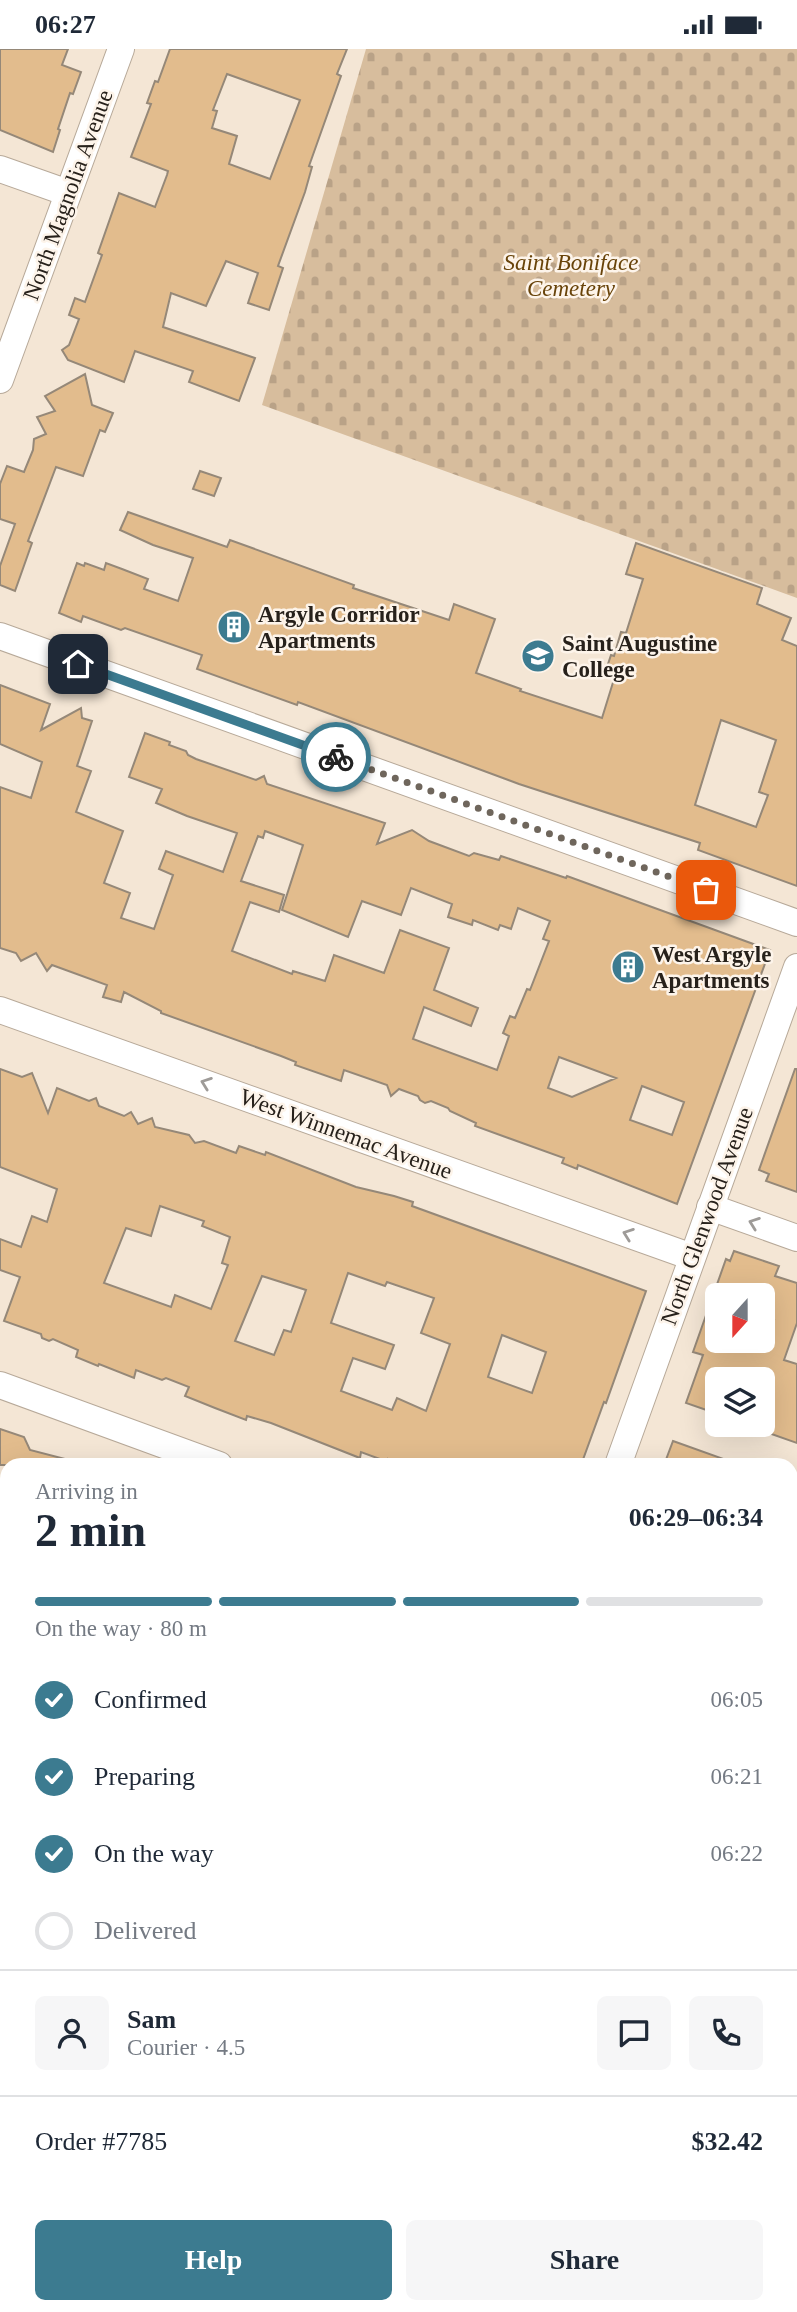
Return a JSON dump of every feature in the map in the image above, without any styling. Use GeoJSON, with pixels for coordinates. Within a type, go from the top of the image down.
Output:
{"type":"FeatureCollection","features":[{"type":"Feature","properties":{"kind":"street","name":"North Magnolia Avenue"},"geometry":{"type":"LineString","coordinates":[[0,380],[121,49]]}},
{"type":"Feature","properties":{"kind":"street"},"geometry":{"type":"LineString","coordinates":[[0,169],[68,193]]}},
{"type":"Feature","properties":{"kind":"street"},"geometry":{"type":"LineString","coordinates":[[0,636],[797,923]]}},
{"type":"Feature","properties":{"kind":"street","name":"North Glenwood Avenue"},"geometry":{"type":"LineString","coordinates":[[620,1458],[797,967]]}},
{"type":"Feature","properties":{"kind":"street","name":"West Winnemac Avenue"},"geometry":{"type":"LineString","coordinates":[[0,1010],[692,1257]]}},
{"type":"Feature","properties":{"kind":"street"},"geometry":{"type":"LineString","coordinates":[[710,1207],[797,1238]]}},
{"type":"Feature","properties":{"kind":"street"},"geometry":{"type":"LineString","coordinates":[[0,1385],[200,1458]]}},
{"type":"Feature","properties":{"kind":"green space","name":"Saint Boniface Cemetery"},"geometry":{"type":"Polygon","coordinates":[[[366,49],[797,49],[797,598],[262,405],[366,49]]]}},
{"type":"Feature","properties":{"kind":"building"},"geometry":{"type":"Polygon","coordinates":[[[0,49],[68,49],[62,65],[81,72],[73,94],[70,93],[53,152],[0,130],[0,49]]]}},
{"type":"Feature","properties":{"kind":"building"},"geometry":{"type":"Polygon","coordinates":[[[170,49],[347,49],[337,74],[341,76],[309,166],[312,167],[305,192],[278,266],[283,268],[269,310],[248,303],[258,273],[226,261],[206,306],[171,293],[163,327],[255,358],[239,401],[189,382],[193,371],[135,351],[124,382],[68,360],[62,350],[69,345],[79,319],[69,315],[75,298],[85,302],[102,255],[98,253],[119,193],[155,207],[167,175],[168,171],[131,157],[151,104],[147,103],[155,81],[158,82],[170,49]],[[227,74],[213,110],[217,111],[212,128],[237,136],[229,164],[270,179],[300,100],[227,74]]]}},
{"type":"Feature","properties":{"kind":"building"},"geometry":{"type":"Polygon","coordinates":[[[85,374],[92,405],[113,413],[105,432],[100,430],[83,476],[56,467],[28,541],[32,543],[15,591],[0,585],[0,566],[15,524],[0,519],[0,484],[7,466],[24,472],[33,450],[34,439],[46,434],[37,417],[55,411],[45,396],[85,374]]]}},
{"type":"Feature","properties":{"kind":"building"},"geometry":{"type":"Polygon","coordinates":[[[200,471],[221,478],[214,496],[193,489],[200,471]]]}},
{"type":"Feature","properties":{"kind":"building"},"geometry":{"type":"Polygon","coordinates":[[[128,512],[227,547],[230,540],[354,585],[353,588],[449,620],[454,604],[495,619],[476,673],[521,689],[520,691],[602,718],[615,676],[605,673],[611,655],[614,656],[621,632],[626,633],[643,579],[626,574],[636,543],[762,588],[757,604],[791,618],[782,640],[797,646],[797,886],[698,850],[700,843],[519,784],[298,702],[297,705],[197,669],[202,655],[125,628],[121,630],[83,616],[81,622],[59,613],[77,563],[104,570],[106,563],[122,569],[148,579],[144,589],[178,601],[193,558],[153,545],[120,530],[128,512]],[[721,720],[695,805],[756,827],[768,795],[759,792],[776,740],[721,720]]]}},
{"type":"Feature","properties":{"kind":"building"},"geometry":{"type":"Polygon","coordinates":[[[0,685],[50,704],[41,730],[81,708],[82,718],[92,721],[77,766],[91,771],[76,812],[123,831],[104,883],[130,893],[121,918],[154,929],[173,875],[159,869],[166,851],[223,872],[237,833],[156,803],[162,789],[129,777],[145,733],[170,742],[169,745],[186,751],[196,759],[256,780],[264,776],[267,784],[385,823],[377,844],[412,830],[429,841],[469,856],[474,853],[499,860],[501,856],[566,878],[567,876],[770,950],[677,1204],[578,1165],[577,1169],[562,1163],[564,1158],[475,1126],[476,1123],[448,1108],[431,1101],[425,1103],[418,1096],[399,1089],[391,1096],[387,1085],[344,1070],[341,1081],[295,1065],[296,1062],[281,1056],[161,1013],[124,992],[121,1002],[103,997],[107,985],[52,965],[47,971],[36,953],[21,961],[16,953],[0,948],[0,787],[31,798],[42,762],[0,744],[0,685]],[[265,831],[263,838],[258,836],[241,881],[284,895],[279,912],[250,902],[232,951],[292,974],[293,971],[325,981],[334,955],[384,973],[400,930],[449,948],[434,990],[478,1008],[471,1026],[424,1007],[413,1039],[497,1070],[509,1036],[503,1033],[510,1016],[515,1018],[527,989],[530,990],[549,941],[543,939],[550,921],[518,908],[511,929],[500,925],[498,930],[473,920],[472,925],[448,917],[452,904],[411,888],[401,915],[362,901],[348,937],[282,910],[303,845],[265,831]],[[559,1057],[548,1088],[572,1097],[616,1078],[559,1057]],[[642,1086],[630,1120],[672,1135],[684,1102],[642,1086]]]}},
{"type":"Feature","properties":{"kind":"building"},"geometry":{"type":"Polygon","coordinates":[[[0,1069],[22,1077],[32,1073],[48,1113],[57,1088],[89,1101],[96,1098],[99,1106],[124,1116],[131,1112],[138,1124],[152,1118],[155,1127],[189,1135],[195,1143],[204,1141],[236,1153],[239,1146],[265,1155],[266,1152],[356,1187],[413,1202],[412,1206],[646,1291],[584,1458],[377,1458],[361,1452],[360,1458],[271,1423],[247,1416],[246,1420],[185,1396],[189,1387],[166,1378],[162,1380],[136,1370],[134,1378],[99,1364],[98,1366],[76,1357],[78,1350],[53,1339],[49,1341],[42,1338],[41,1334],[4,1321],[20,1277],[0,1270],[0,1239],[21,1247],[32,1216],[47,1222],[57,1189],[0,1167],[0,1069]],[[160,1206],[151,1236],[126,1228],[104,1283],[171,1307],[175,1295],[211,1309],[228,1265],[222,1263],[230,1237],[202,1226],[204,1221],[160,1206]],[[348,1273],[331,1323],[394,1345],[385,1369],[353,1358],[341,1391],[392,1410],[397,1398],[426,1411],[450,1344],[421,1333],[434,1298],[387,1282],[385,1286],[348,1273]],[[262,1276],[235,1341],[274,1355],[284,1330],[291,1332],[306,1290],[262,1276]],[[502,1335],[488,1377],[532,1393],[546,1352],[502,1335]]]}},
{"type":"Feature","properties":{"kind":"building"},"geometry":{"type":"Polygon","coordinates":[[[795,1069],[797,1192],[766,1181],[769,1174],[759,1170],[795,1069]]]}},
{"type":"Feature","properties":{"kind":"building"},"geometry":{"type":"Polygon","coordinates":[[[734,1251],[779,1266],[775,1276],[797,1283],[797,1323],[784,1360],[797,1364],[797,1443],[775,1435],[775,1367],[705,1367],[705,1410],[686,1403],[703,1355],[693,1352],[705,1318],[705,1353],[775,1353],[775,1283],[717,1283],[726,1259],[730,1261],[734,1251]]]}},
{"type":"Feature","properties":{"kind":"building"},"geometry":{"type":"Polygon","coordinates":[[[0,1429],[24,1437],[30,1450],[61,1458],[0,1458],[0,1429]]]}},
{"type":"Feature","properties":{"kind":"building"},"geometry":{"type":"Polygon","coordinates":[[[673,1441],[721,1458],[667,1458],[673,1441]]]}},
{"type":"Feature","properties":{"kind":"way so far"},"geometry":{"type":"LineString","coordinates":[[336,757],[706,890]]}},
{"type":"Feature","properties":{"kind":"place","name":"Argyle Corridor Apartments"},"geometry":{"type":"Point","coordinates":[234,627]}},
{"type":"Feature","properties":{"kind":"place","name":"Saint Augustine College"},"geometry":{"type":"Point","coordinates":[538,656]}},
{"type":"Feature","properties":{"kind":"place","name":"West Argyle Apartments"},"geometry":{"type":"Point","coordinates":[628,967]}},
{"type":"Feature","properties":{"kind":"route"},"geometry":{"type":"LineString","coordinates":[[78,664],[336,757]]}}]}
